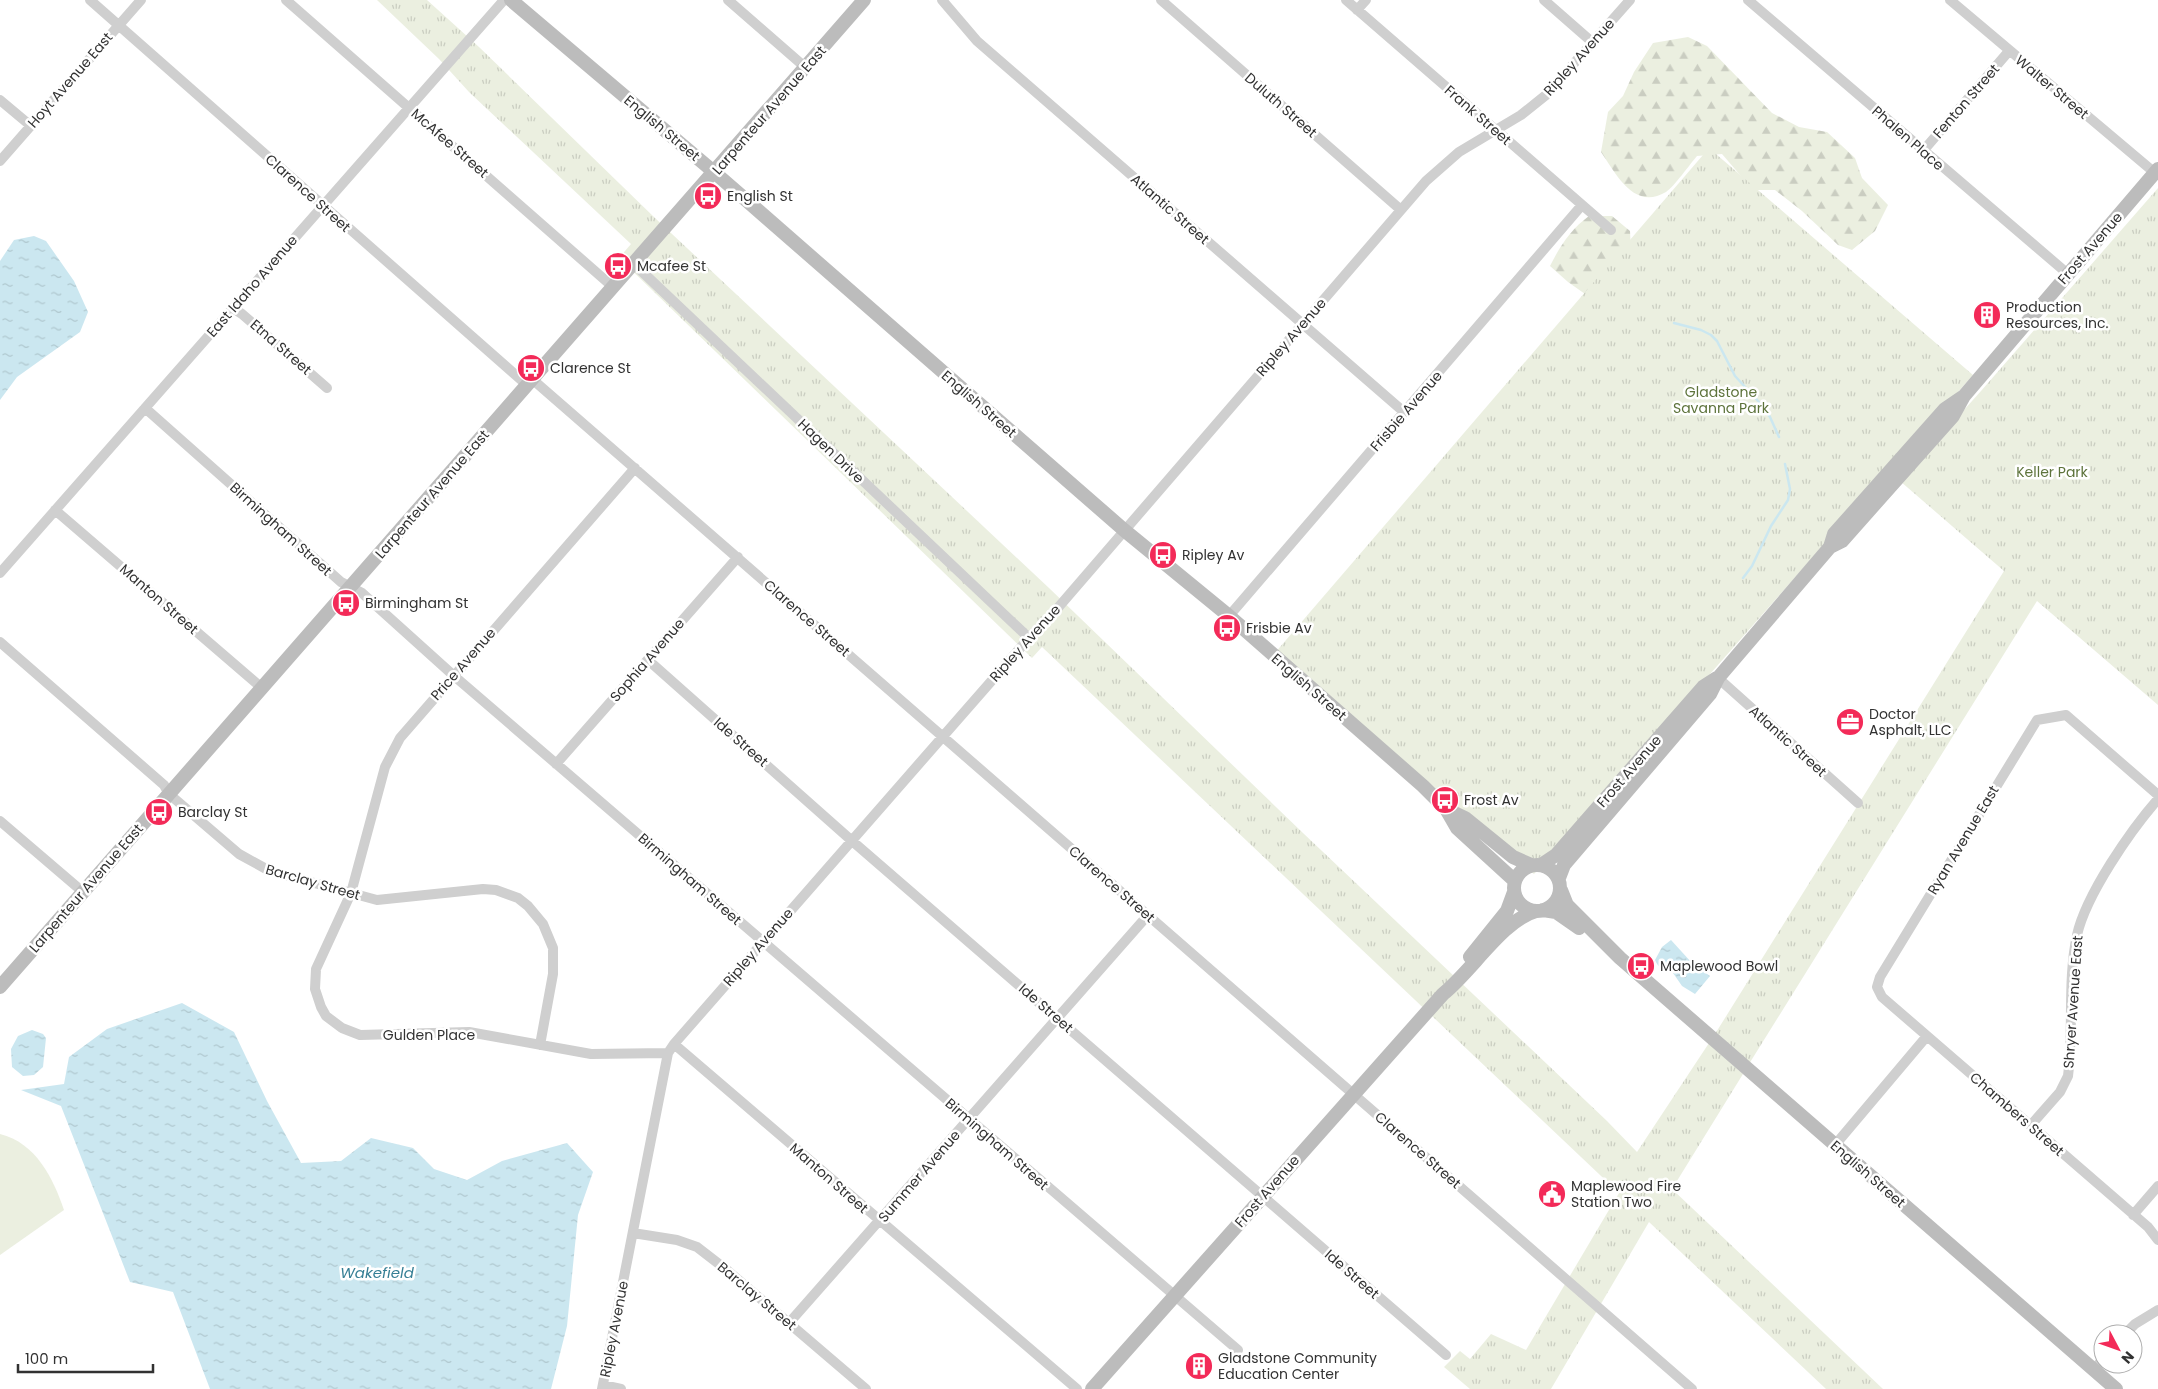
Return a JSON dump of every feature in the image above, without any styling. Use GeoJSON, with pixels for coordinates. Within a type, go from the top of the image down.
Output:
{"type":"FeatureCollection","features":[{"type":"Feature","properties":{"kind":"street","name":"Clarence Street"},"geometry":{"type":"LineString","coordinates":[[90,0],[324,205],[331,214],[635,468],[1692,1389]]}},
{"type":"Feature","properties":{"kind":"street","name":"Hoyt Avenue East"},"geometry":{"type":"LineString","coordinates":[[0,161],[141,0]]}},
{"type":"Feature","properties":{"kind":"street","name":"McAfee Street"},"geometry":{"type":"LineString","coordinates":[[286,0],[410,107],[613,288]]}},
{"type":"Feature","properties":{"kind":"street","name":"East Idaho Avenue"},"geometry":{"type":"LineString","coordinates":[[0,573],[504,0]]}},
{"type":"Feature","properties":{"kind":"street","name":"English Street"},"geometry":{"type":"LineString","coordinates":[[511,0],[714,172],[1124,530],[1229,616],[1423,786],[1446,809],[1458,828],[1515,887]]}},
{"type":"Feature","properties":{"kind":"street"},"geometry":{"type":"LineString","coordinates":[[728,0],[806,68]]}},
{"type":"Feature","properties":{"kind":"street","name":"Larpenteur Avenue East"},"geometry":{"type":"LineString","coordinates":[[0,987],[864,0]]}},
{"type":"Feature","properties":{"kind":"street","name":"Atlantic Street"},"geometry":{"type":"LineString","coordinates":[[942,0],[977,41],[1404,412]]}},
{"type":"Feature","properties":{"kind":"street","name":"Duluth Street"},"geometry":{"type":"LineString","coordinates":[[1161,0],[1401,210]]}},
{"type":"Feature","properties":{"kind":"street","name":"Frank Street"},"geometry":{"type":"LineString","coordinates":[[1346,0],[1611,230]]}},
{"type":"Feature","properties":{"kind":"street"},"geometry":{"type":"LineString","coordinates":[[1357,10],[1366,0]]}},
{"type":"Feature","properties":{"kind":"street"},"geometry":{"type":"LineString","coordinates":[[1544,0],[1592,42]]}},
{"type":"Feature","properties":{"kind":"street","name":"Ripley Avenue"},"geometry":{"type":"LineString","coordinates":[[603,1387],[668,1053],[674,1044],[942,736],[1050,617],[1426,181],[1459,152],[1521,115],[1546,95],[1630,0]]}},
{"type":"Feature","properties":{"kind":"street","name":"Phalen Place"},"geometry":{"type":"LineString","coordinates":[[1748,0],[2068,274]]}},
{"type":"Feature","properties":{"kind":"street","name":"Walter Street"},"geometry":{"type":"LineString","coordinates":[[1950,0],[2009,51],[2156,171]]}},
{"type":"Feature","properties":{"kind":"street","name":"Fenton Street"},"geometry":{"type":"LineString","coordinates":[[1923,151],[2009,51]]}},
{"type":"Feature","properties":{"kind":"street"},"geometry":{"type":"LineString","coordinates":[[0,100],[31,126]]}},
{"type":"Feature","properties":{"kind":"street","name":"Frost Avenue"},"geometry":{"type":"LineString","coordinates":[[1560,884],[1564,865],[1710,694],[1718,678],[1830,547],[1842,541],[1946,423],[1964,396],[2156,171]]}},
{"type":"Feature","properties":{"kind":"street","name":"Frisbie Avenue"},"geometry":{"type":"LineString","coordinates":[[1229,616],[1582,206]]}},
{"type":"Feature","properties":{"kind":"street","name":"Hagen Drive"},"geometry":{"type":"LineString","coordinates":[[634,264],[1029,638]]}},
{"type":"Feature","properties":{"kind":"street","name":"Etna Street"},"geometry":{"type":"LineString","coordinates":[[233,308],[327,388]]}},
{"type":"Feature","properties":{"kind":"street","name":"Birmingham Street"},"geometry":{"type":"LineString","coordinates":[[145,408],[342,582],[362,593],[453,675],[1238,1350]]}},
{"type":"Feature","properties":{"kind":"street","name":"Price Avenue"},"geometry":{"type":"LineString","coordinates":[[351,893],[385,767],[392,752],[412,722],[635,468]]}},
{"type":"Feature","properties":{"kind":"street","name":"Manton Street"},"geometry":{"type":"LineString","coordinates":[[55,510],[262,688]]}},
{"type":"Feature","properties":{"kind":"street","name":"Sophia Avenue"},"geometry":{"type":"LineString","coordinates":[[556,764],[738,557]]}},
{"type":"Feature","properties":{"kind":"street","name":"Barclay Street"},"geometry":{"type":"LineString","coordinates":[[0,642],[164,785],[169,794],[226,844],[253,863],[285,875],[377,900],[483,889],[506,893],[528,906],[538,916],[546,930],[554,958],[540,1045]]}},
{"type":"Feature","properties":{"kind":"street","name":"Ide Street"},"geometry":{"type":"LineString","coordinates":[[648,660],[851,840],[1446,1356]]}},
{"type":"Feature","properties":{"kind":"street","name":"Atlantic Street"},"geometry":{"type":"LineString","coordinates":[[1718,678],[1858,803]]}},
{"type":"Feature","properties":{"kind":"street","name":"Frost Avenue"},"geometry":{"type":"LineString","coordinates":[[1536,865],[1556,855],[1703,687],[1718,678]]}},
{"type":"Feature","properties":{"kind":"street","name":"Ryan Avenue East"},"geometry":{"type":"LineString","coordinates":[[1878,988],[1880,977],[2037,720],[2066,715],[2158,795]]}},
{"type":"Feature","properties":{"kind":"street","name":"Shryer Avenue East"},"geometry":{"type":"LineString","coordinates":[[2030,1125],[2060,1092],[2068,1076],[2074,954],[2081,921],[2094,893],[2128,839],[2158,799]]}},
{"type":"Feature","properties":{"kind":"street","name":"English Street"},"geometry":{"type":"LineString","coordinates":[[1446,809],[1466,818],[1513,857],[1536,865]]}},
{"type":"Feature","properties":{"kind":"street"},"geometry":{"type":"LineString","coordinates":[[0,821],[83,892]]}},
{"type":"Feature","properties":{"kind":"street"},"geometry":{"type":"LineString","coordinates":[[1536,865],[1554,872],[1560,884],[1555,903],[1540,911],[1522,906],[1515,887],[1524,869],[1536,865]]}},
{"type":"Feature","properties":{"kind":"street","name":"English Street"},"geometry":{"type":"LineString","coordinates":[[1560,884],[1566,905],[1620,958],[1835,1145],[2093,1360]]}},
{"type":"Feature","properties":{"kind":"street","name":"Frost Avenue"},"geometry":{"type":"LineString","coordinates":[[1092,1389],[1262,1195],[1443,994],[1507,911],[1515,887]]}},
{"type":"Feature","properties":{"kind":"street","name":"Gulden Place"},"geometry":{"type":"LineString","coordinates":[[351,893],[320,960],[315,979],[317,998],[321,1008],[334,1023],[351,1032],[360,1035],[468,1032],[590,1054],[668,1053]]}},
{"type":"Feature","properties":{"kind":"street","name":"English Street"},"geometry":{"type":"LineString","coordinates":[[1540,911],[1556,912],[1562,915],[1620,958]]}},
{"type":"Feature","properties":{"kind":"street","name":"Frost Avenue"},"geometry":{"type":"LineString","coordinates":[[1443,994],[1456,984],[1517,919],[1540,911]]}},
{"type":"Feature","properties":{"kind":"street","name":"Summer Avenue"},"geometry":{"type":"LineString","coordinates":[[789,1324],[1148,915]]}},
{"type":"Feature","properties":{"kind":"street","name":"Chambers Street"},"geometry":{"type":"LineString","coordinates":[[1878,988],[1882,996],[2148,1227],[2158,1240]]}},
{"type":"Feature","properties":{"kind":"street"},"geometry":{"type":"LineString","coordinates":[[1835,1145],[1927,1036]]}},
{"type":"Feature","properties":{"kind":"street","name":"Manton Street"},"geometry":{"type":"LineString","coordinates":[[674,1044],[1077,1389]]}},
{"type":"Feature","properties":{"kind":"street"},"geometry":{"type":"LineString","coordinates":[[2133,1215],[2158,1186]]}},
{"type":"Feature","properties":{"kind":"street","name":"Barclay Street"},"geometry":{"type":"LineString","coordinates":[[633,1233],[677,1240],[697,1247],[866,1389]]}},
{"type":"Feature","properties":{"kind":"street"},"geometry":{"type":"LineString","coordinates":[[2135,1324],[2158,1310]]}},
{"type":"Feature","properties":{"kind":"street","name":"English Street"},"geometry":{"type":"LineString","coordinates":[[2105,1374],[2116,1389]]}},
{"type":"Feature","properties":{"kind":"street"},"geometry":{"type":"LineString","coordinates":[[603,1387],[621,1389]]}},
{"type":"Feature","properties":{"kind":"green space"},"geometry":{"type":"Polygon","coordinates":[[[377,0],[427,0],[479,47],[655,218],[1049,588],[1303,833],[1607,1121],[1637,1152],[1709,1043],[1743,1074],[1672,1189],[1883,1389],[1826,1389],[1649,1222],[1551,1389],[1470,1389],[1444,1367],[1460,1351],[1470,1359],[1491,1334],[1526,1350],[1619,1193],[1042,647],[1032,658],[619,258],[631,244],[469,92],[439,59],[377,0]]]}},
{"type":"Feature","properties":{"kind":"green space"},"geometry":{"type":"Polygon","coordinates":[[[1688,37],[1707,46],[1772,113],[1799,127],[1827,132],[1855,158],[1862,178],[1888,205],[1875,231],[1852,250],[1838,245],[1802,211],[1775,190],[1753,190],[1722,154],[1697,156],[1666,192],[1655,197],[1644,197],[1627,187],[1601,152],[1608,112],[1623,96],[1634,72],[1653,43],[1688,37]]]}},
{"type":"Feature","properties":{"kind":"green space","name":"Gladstone Savanna Park"},"geometry":{"type":"Polygon","coordinates":[[[1709,148],[1973,375],[1534,874],[1274,654],[1709,148]]]}},
{"type":"Feature","properties":{"kind":"green space","name":"Keller Park"},"geometry":{"type":"Polygon","coordinates":[[[2158,188],[2158,705],[2037,601],[1749,1064],[1715,1034],[2004,571],[1900,481],[2158,188]]]}},
{"type":"Feature","properties":{"kind":"green space"},"geometry":{"type":"Polygon","coordinates":[[[1589,216],[1612,216],[1630,231],[1631,249],[1595,301],[1568,282],[1550,266],[1566,238],[1589,216]]]}},
{"type":"Feature","properties":{"kind":"green space"},"geometry":{"type":"Polygon","coordinates":[[[0,1134],[24,1145],[41,1163],[54,1186],[64,1210],[0,1255],[0,1134]]]}},
{"type":"Feature","properties":{"kind":"water"},"geometry":{"type":"Polygon","coordinates":[[[34,236],[46,241],[74,281],[88,312],[80,332],[17,377],[0,400],[0,261],[14,240],[34,236]]]}},
{"type":"Feature","properties":{"kind":"water"},"geometry":{"type":"Polygon","coordinates":[[[1671,940],[1692,963],[1710,976],[1695,994],[1682,986],[1673,973],[1662,969],[1655,960],[1662,947],[1671,940]]]}},
{"type":"Feature","properties":{"kind":"water","name":"Wakefield"},"geometry":{"type":"Polygon","coordinates":[[[182,1003],[234,1032],[267,1101],[301,1163],[341,1161],[371,1138],[413,1148],[434,1169],[467,1180],[502,1161],[567,1143],[593,1172],[578,1215],[567,1326],[551,1389],[210,1389],[173,1292],[130,1282],[61,1106],[21,1090],[64,1084],[69,1057],[107,1029],[182,1003]]]}},
{"type":"Feature","properties":{"kind":"water"},"geometry":{"type":"Polygon","coordinates":[[[32,1030],[43,1034],[46,1038],[43,1067],[34,1075],[23,1076],[12,1067],[11,1049],[18,1036],[32,1030]]]}},
{"type":"Feature","properties":{"kind":"waterway"},"geometry":{"type":"LineString","coordinates":[[1674,323],[1701,330],[1711,335],[1717,341],[1735,376],[1770,417],[1779,437]]}},
{"type":"Feature","properties":{"kind":"waterway"},"geometry":{"type":"LineString","coordinates":[[1743,578],[1752,566],[1771,526],[1788,500],[1790,489],[1785,464]]}},
{"type":"Feature","properties":{"kind":"place","name":"English St"},"geometry":{"type":"Point","coordinates":[708,196]}},
{"type":"Feature","properties":{"kind":"place","name":"Mcafee St"},"geometry":{"type":"Point","coordinates":[618,266]}},
{"type":"Feature","properties":{"kind":"place","name":"Production Resources, Inc."},"geometry":{"type":"Point","coordinates":[1987,315]}},
{"type":"Feature","properties":{"kind":"place","name":"Clarence St"},"geometry":{"type":"Point","coordinates":[531,368]}},
{"type":"Feature","properties":{"kind":"place","name":"Ripley Av"},"geometry":{"type":"Point","coordinates":[1163,555]}},
{"type":"Feature","properties":{"kind":"place","name":"Birmingham St"},"geometry":{"type":"Point","coordinates":[346,603]}},
{"type":"Feature","properties":{"kind":"place","name":"Frisbie Av"},"geometry":{"type":"Point","coordinates":[1227,628]}},
{"type":"Feature","properties":{"kind":"place","name":"Doctor Asphalt, LLC"},"geometry":{"type":"Point","coordinates":[1850,722]}},
{"type":"Feature","properties":{"kind":"place","name":"Frost Av"},"geometry":{"type":"Point","coordinates":[1445,800]}},
{"type":"Feature","properties":{"kind":"place","name":"Barclay St"},"geometry":{"type":"Point","coordinates":[159,812]}},
{"type":"Feature","properties":{"kind":"place","name":"Maplewood Bowl"},"geometry":{"type":"Point","coordinates":[1641,966]}},
{"type":"Feature","properties":{"kind":"place","name":"Maplewood Fire Station Two"},"geometry":{"type":"Point","coordinates":[1552,1194]}},
{"type":"Feature","properties":{"kind":"place","name":"Gladstone Community Education Center"},"geometry":{"type":"Point","coordinates":[1199,1366]}}]}
